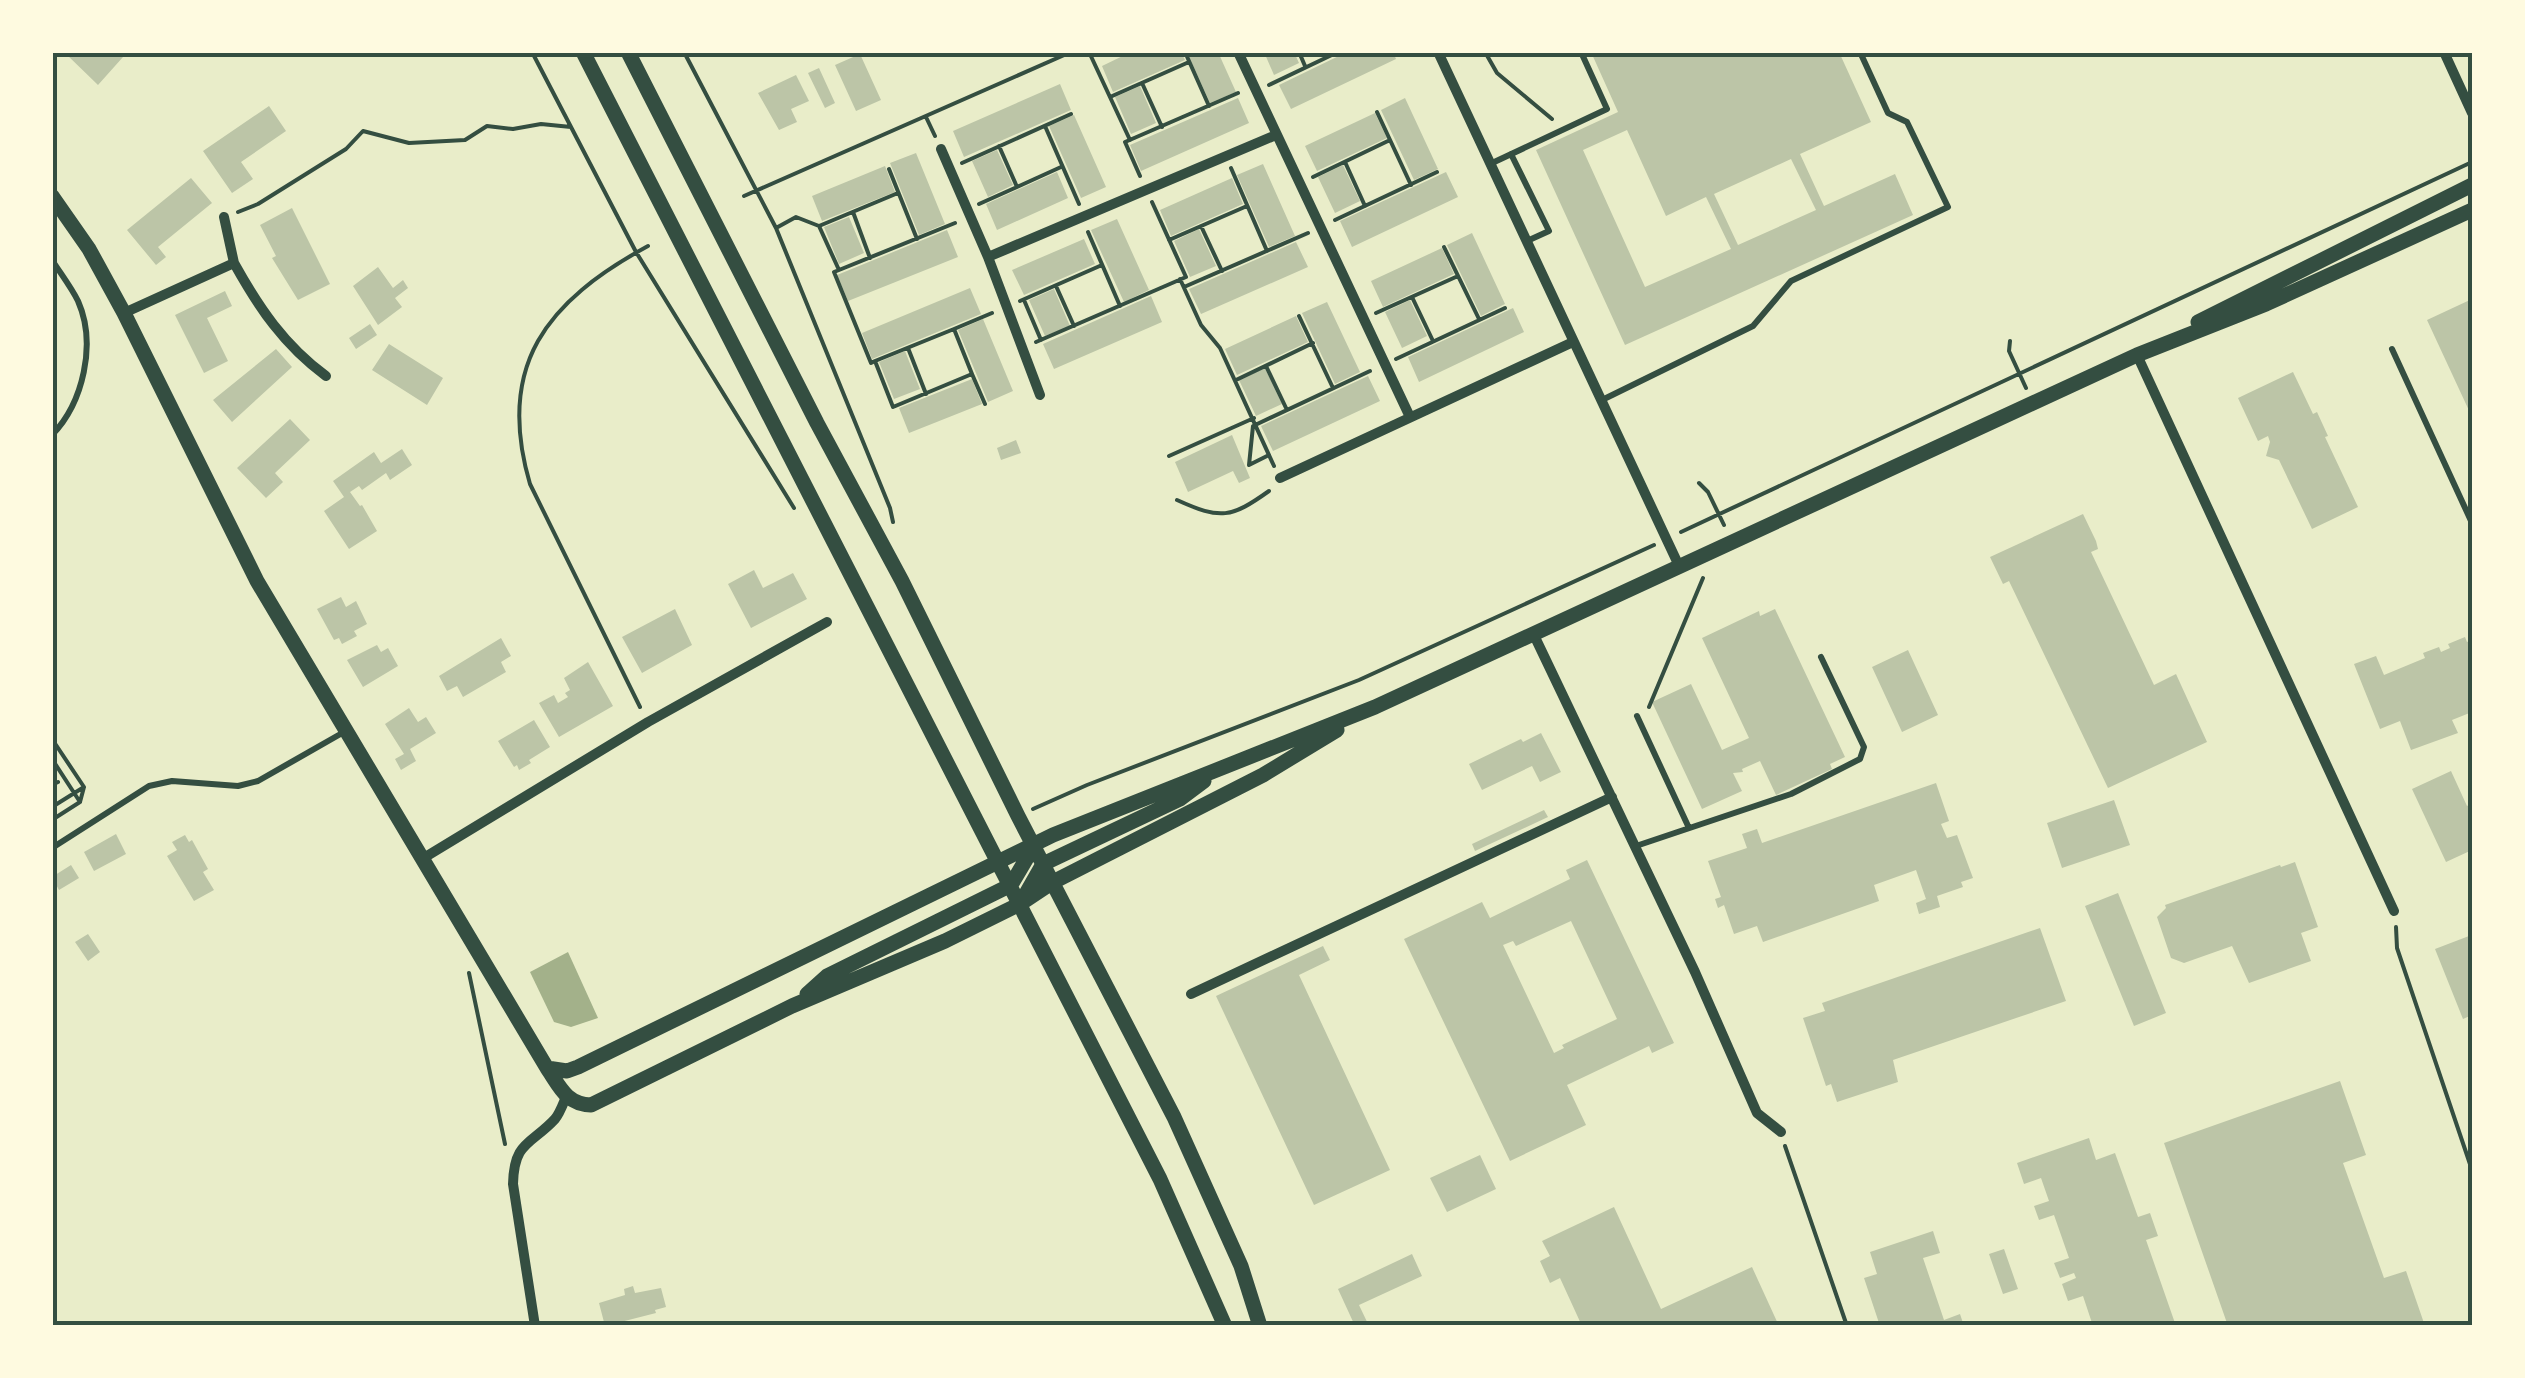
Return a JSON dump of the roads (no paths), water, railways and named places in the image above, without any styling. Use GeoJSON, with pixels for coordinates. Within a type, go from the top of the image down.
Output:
{"type":"FeatureCollection","features":[{"type":"Feature","properties":{"kind":"street"},"geometry":{"type":"LineString","coordinates":[[584,52],[1160,1179],[1225,1326]]}},
{"type":"Feature","properties":{"kind":"street"},"geometry":{"type":"LineString","coordinates":[[628,52],[1174,1116],[1240,1266],[1260,1326]]}},
{"type":"Feature","properties":{"kind":"street"},"geometry":{"type":"LineString","coordinates":[[1238,52],[1410,417]]}},
{"type":"Feature","properties":{"kind":"street"},"geometry":{"type":"LineString","coordinates":[[1438,52],[1680,568]]}},
{"type":"Feature","properties":{"kind":"street"},"geometry":{"type":"LineString","coordinates":[[2444,52],[2472,113]]}},
{"type":"Feature","properties":{"kind":"street"},"geometry":{"type":"LineString","coordinates":[[988,257],[1276,135]]}},
{"type":"Feature","properties":{"kind":"street"},"geometry":{"type":"LineString","coordinates":[[941,149],[988,257],[1040,395]]}},
{"type":"Feature","properties":{"kind":"street"},"geometry":{"type":"LineString","coordinates":[[2137,355],[2259,289],[2472,185]]}},
{"type":"Feature","properties":{"kind":"street"},"geometry":{"type":"LineString","coordinates":[[53,199],[89,249],[124,313],[257,582],[547,1068],[566,1097],[577,1104],[591,1104],[792,1006],[945,941],[1020,904],[1052,882],[1263,776],[1375,706]]}},
{"type":"Feature","properties":{"kind":"street"},"geometry":{"type":"LineString","coordinates":[[547,1068],[578,1067],[1034,846],[1375,706],[2137,355],[2266,304],[2472,210]]}},
{"type":"Feature","properties":{"kind":"street"},"geometry":{"type":"LineString","coordinates":[[224,217],[234,263],[256,303],[278,334],[326,376]]}},
{"type":"Feature","properties":{"kind":"street"},"geometry":{"type":"LineString","coordinates":[[124,313],[234,263]]}},
{"type":"Feature","properties":{"kind":"street"},"geometry":{"type":"LineString","coordinates":[[1278,473],[1573,342]]}},
{"type":"Feature","properties":{"kind":"street"},"geometry":{"type":"LineString","coordinates":[[2137,355],[2394,911]]}},
{"type":"Feature","properties":{"kind":"street"},"geometry":{"type":"LineString","coordinates":[[422,859],[648,722],[827,622]]}},
{"type":"Feature","properties":{"kind":"street"},"geometry":{"type":"LineString","coordinates":[[1533,633],[1757,1113],[1781,1132]]}},
{"type":"Feature","properties":{"kind":"street"},"geometry":{"type":"LineString","coordinates":[[1020,904],[1043,864],[1180,798],[1224,767]]}},
{"type":"Feature","properties":{"kind":"street"},"geometry":{"type":"LineString","coordinates":[[1192,994],[1612,798]]}},
{"type":"Feature","properties":{"kind":"street"},"geometry":{"type":"LineString","coordinates":[[792,1006],[827,976],[1011,885],[1034,846]]}},
{"type":"Feature","properties":{"kind":"street"},"geometry":{"type":"LineString","coordinates":[[535,1326],[513,1184],[514,1162],[532,1136],[557,1118],[566,1097]]}},
{"type":"Feature","properties":{"kind":"lane"},"geometry":{"type":"LineString","coordinates":[[1490,164],[1607,110],[1581,52]]}},
{"type":"Feature","properties":{"kind":"lane"},"geometry":{"type":"LineString","coordinates":[[1600,401],[1754,326],[1791,281],[1948,208],[1907,122],[1888,112],[1860,52]]}},
{"type":"Feature","properties":{"kind":"lane"},"geometry":{"type":"LineString","coordinates":[[1512,154],[1549,232],[1526,242]]}},
{"type":"Feature","properties":{"kind":"lane"},"geometry":{"type":"LineString","coordinates":[[52,260],[79,304],[86,339],[82,388],[67,420],[52,436]]}},
{"type":"Feature","properties":{"kind":"lane"},"geometry":{"type":"LineString","coordinates":[[2392,349],[2472,522]]}},
{"type":"Feature","properties":{"kind":"lane"},"geometry":{"type":"LineString","coordinates":[[1635,846],[1791,794],[1860,759],[1864,748],[1821,657]]}},
{"type":"Feature","properties":{"kind":"lane"},"geometry":{"type":"LineString","coordinates":[[1637,716],[1689,828]]}},
{"type":"Feature","properties":{"kind":"lane"},"geometry":{"type":"LineString","coordinates":[[52,848],[149,786],[172,782],[238,786],[258,781],[346,730]]}}]}
